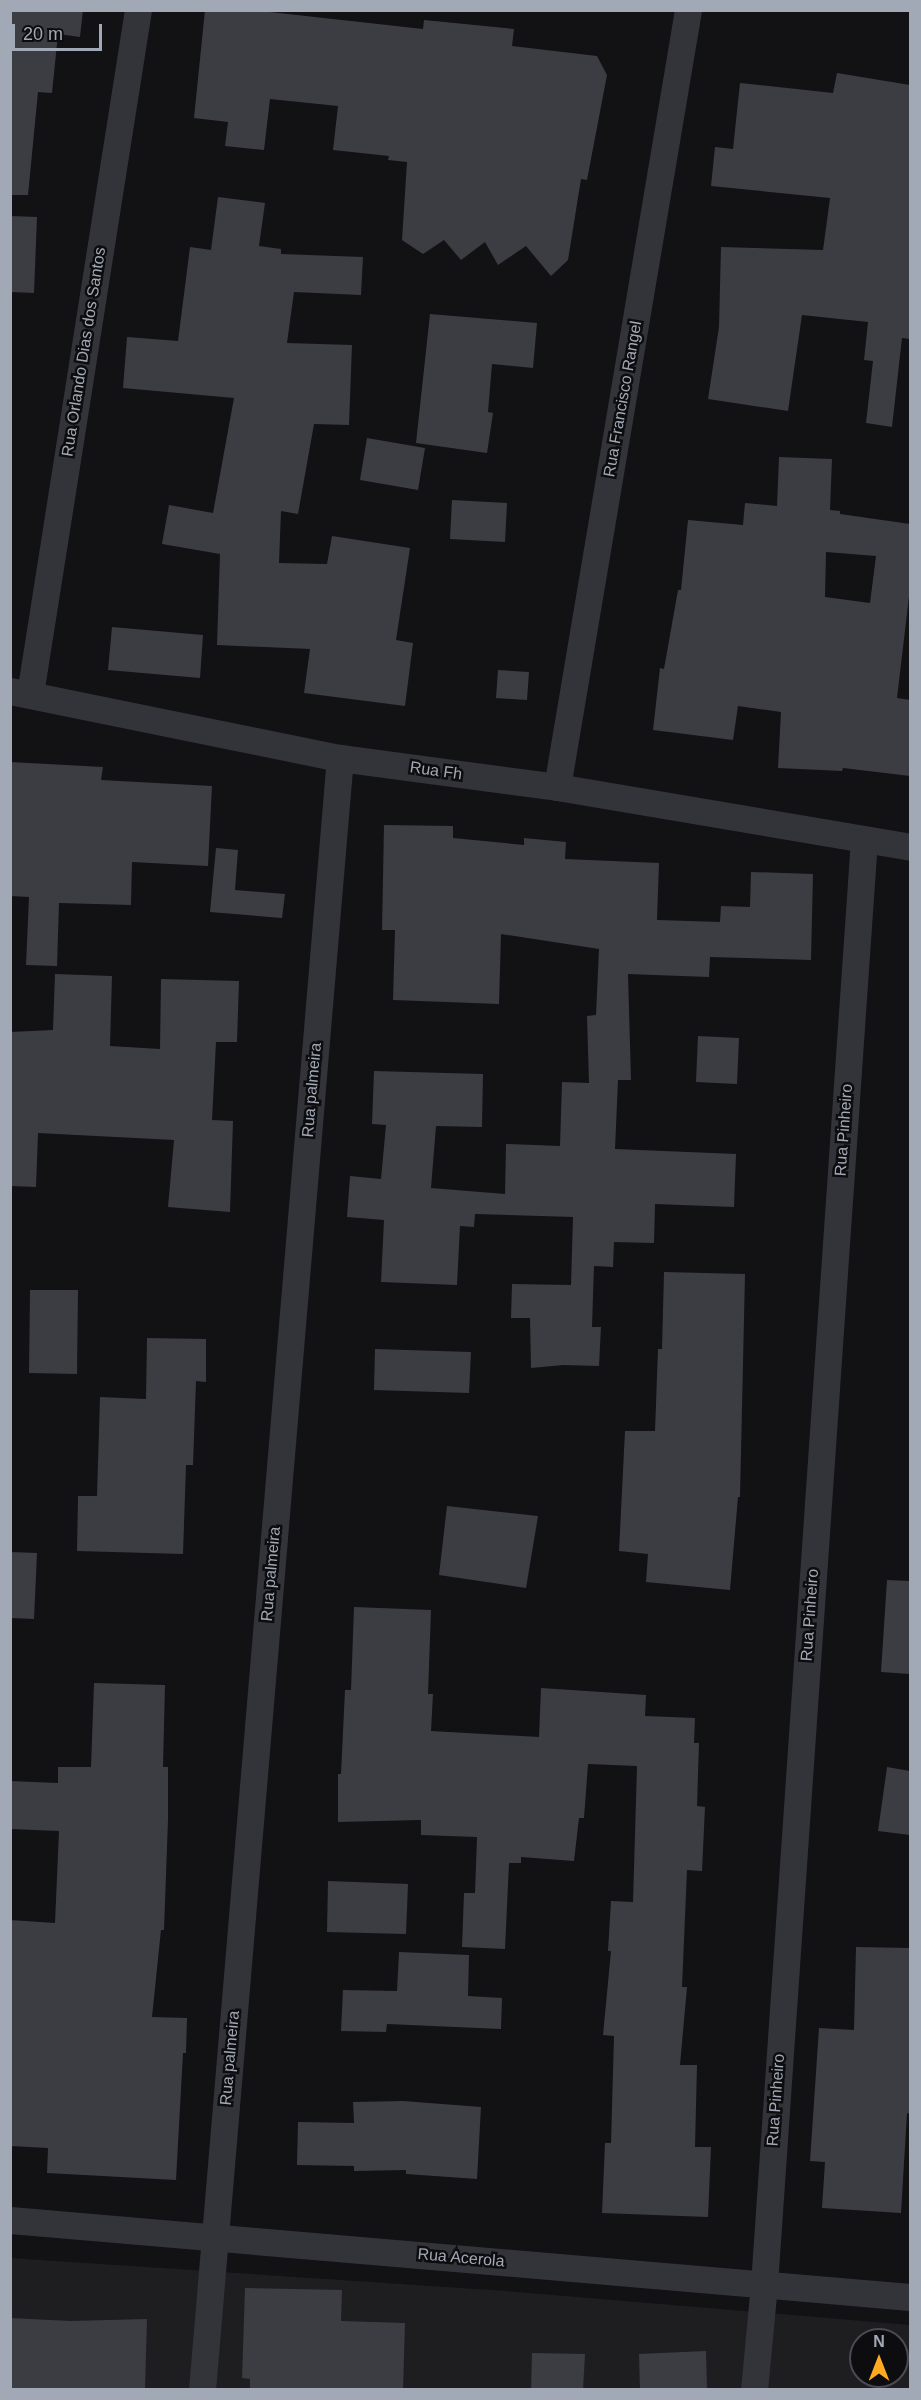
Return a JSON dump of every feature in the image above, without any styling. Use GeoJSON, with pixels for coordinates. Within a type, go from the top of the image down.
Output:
{"type":"FeatureCollection","features":[{"type":"Feature","properties":{"kind":"street","name":"Rua Orlando Dias dos Santos"},"geometry":{"type":"LineString","coordinates":[[20,693],[138,10]]}},
{"type":"Feature","properties":{"kind":"street","name":"Rua Francisco Rangel"},"geometry":{"type":"LineString","coordinates":[[557,787],[688,10]]}},
{"type":"Feature","properties":{"kind":"street","name":"Rua Fh"},"geometry":{"type":"LineString","coordinates":[[20,693],[340,758],[557,787],[910,847]]}},
{"type":"Feature","properties":{"kind":"street","name":"Rua palmeira"},"geometry":{"type":"LineString","coordinates":[[201,2390],[340,758]]}},
{"type":"Feature","properties":{"kind":"street","name":"Rua Pinheiro"},"geometry":{"type":"LineString","coordinates":[[754,2390],[764,2284],[864,840]]}},
{"type":"Feature","properties":{"kind":"street","name":"Rua Acerola"},"geometry":{"type":"LineString","coordinates":[[10,2220],[910,2297]]}},
{"type":"Feature","properties":{"kind":"shaded area"},"geometry":{"type":"Polygon","coordinates":[[[10,2258],[506,2291],[910,2325],[910,2389],[11,2389],[10,2258]]]}},
{"type":"Feature","properties":{"kind":"building"},"geometry":{"type":"Polygon","coordinates":[[[10,10],[83,10],[80,37],[58,34],[52,93],[38,92],[28,195],[10,195],[10,10]]]}},
{"type":"Feature","properties":{"kind":"building"},"geometry":{"type":"Polygon","coordinates":[[[205,10],[251,10],[423,29],[424,20],[514,29],[512,46],[597,56],[607,75],[587,180],[581,179],[568,260],[551,276],[526,246],[498,265],[485,242],[461,260],[444,240],[423,254],[402,240],[407,162],[388,160],[389,156],[333,150],[338,106],[270,99],[264,150],[225,146],[228,122],[194,118],[205,10]]]}},
{"type":"Feature","properties":{"kind":"building"},"geometry":{"type":"Polygon","coordinates":[[[837,73],[910,85],[910,339],[902,338],[892,427],[866,423],[873,361],[864,360],[868,322],[802,315],[788,411],[708,399],[719,327],[721,247],[823,250],[830,198],[711,186],[715,147],[733,149],[740,83],[833,93],[837,73]]]}},
{"type":"Feature","properties":{"kind":"building"},"geometry":{"type":"Polygon","coordinates":[[[218,197],[265,203],[259,246],[281,249],[281,254],[363,257],[361,295],[294,292],[287,343],[352,345],[349,425],[314,424],[298,514],[281,511],[279,563],[327,564],[332,536],[410,548],[396,640],[413,643],[405,706],[304,693],[310,649],[217,645],[220,554],[162,544],[169,505],[213,513],[234,398],[123,388],[127,337],[178,341],[190,247],[211,250],[218,197]]]}},
{"type":"Feature","properties":{"kind":"building"},"geometry":{"type":"Polygon","coordinates":[[[10,216],[37,217],[34,293],[10,292],[10,216]]]}},
{"type":"Feature","properties":{"kind":"building"},"geometry":{"type":"Polygon","coordinates":[[[430,314],[537,323],[533,368],[492,364],[488,412],[493,413],[487,453],[416,443],[430,314]]]}},
{"type":"Feature","properties":{"kind":"building"},"geometry":{"type":"Polygon","coordinates":[[[367,438],[425,448],[418,490],[360,480],[367,438]]]}},
{"type":"Feature","properties":{"kind":"building"},"geometry":{"type":"Polygon","coordinates":[[[779,457],[832,459],[830,510],[840,511],[840,514],[910,524],[910,588],[897,698],[910,700],[910,776],[843,768],[842,771],[778,768],[781,712],[738,706],[733,740],[653,730],[660,668],[664,669],[678,590],[681,590],[688,520],[743,525],[745,503],[777,506],[779,457]],[[826,552],[825,597],[870,603],[876,556],[826,552]]]}},
{"type":"Feature","properties":{"kind":"building"},"geometry":{"type":"Polygon","coordinates":[[[452,500],[507,503],[505,542],[450,539],[452,500]]]}},
{"type":"Feature","properties":{"kind":"building"},"geometry":{"type":"Polygon","coordinates":[[[112,627],[203,635],[200,678],[108,670],[112,627]]]}},
{"type":"Feature","properties":{"kind":"building"},"geometry":{"type":"Polygon","coordinates":[[[498,670],[529,672],[527,700],[496,698],[498,670]]]}},
{"type":"Feature","properties":{"kind":"building"},"geometry":{"type":"Polygon","coordinates":[[[10,762],[103,767],[101,780],[212,786],[208,866],[132,862],[131,905],[59,903],[57,966],[26,965],[29,897],[10,896],[10,762]]]}},
{"type":"Feature","properties":{"kind":"building"},"geometry":{"type":"Polygon","coordinates":[[[384,825],[453,826],[453,838],[524,845],[524,838],[566,842],[565,859],[659,863],[657,920],[720,922],[721,906],[750,907],[751,872],[813,874],[811,960],[710,957],[709,977],[628,974],[631,1080],[618,1080],[615,1149],[736,1154],[734,1207],[655,1204],[654,1243],[614,1242],[613,1267],[594,1266],[592,1327],[601,1327],[599,1366],[563,1365],[531,1368],[530,1318],[511,1318],[512,1284],[571,1285],[573,1217],[475,1214],[474,1227],[460,1226],[457,1285],[381,1282],[384,1220],[347,1217],[350,1176],[381,1179],[386,1125],[372,1124],[374,1071],[483,1074],[482,1127],[436,1126],[431,1188],[505,1194],[506,1144],[560,1146],[562,1082],[589,1083],[587,1016],[596,1015],[599,949],[501,934],[499,1004],[393,1000],[395,930],[382,930],[384,825]]]}},
{"type":"Feature","properties":{"kind":"building"},"geometry":{"type":"Polygon","coordinates":[[[216,848],[238,850],[235,890],[285,894],[282,918],[210,912],[216,848]]]}},
{"type":"Feature","properties":{"kind":"building"},"geometry":{"type":"Polygon","coordinates":[[[55,974],[112,976],[110,1046],[160,1049],[161,979],[239,981],[237,1042],[216,1042],[212,1120],[233,1121],[230,1212],[168,1207],[174,1140],[38,1133],[36,1187],[10,1186],[10,1032],[53,1030],[55,974]]]}},
{"type":"Feature","properties":{"kind":"building"},"geometry":{"type":"Polygon","coordinates":[[[698,1036],[739,1038],[737,1084],[696,1082],[698,1036]]]}},
{"type":"Feature","properties":{"kind":"building"},"geometry":{"type":"Polygon","coordinates":[[[664,1272],[745,1274],[740,1497],[738,1497],[730,1590],[646,1582],[648,1554],[619,1551],[625,1431],[655,1431],[658,1349],[662,1349],[664,1272]]]}},
{"type":"Feature","properties":{"kind":"building"},"geometry":{"type":"Polygon","coordinates":[[[30,1290],[78,1290],[77,1374],[29,1373],[30,1290]]]}},
{"type":"Feature","properties":{"kind":"building"},"geometry":{"type":"Polygon","coordinates":[[[147,1338],[206,1339],[206,1382],[196,1381],[193,1465],[186,1465],[183,1554],[77,1551],[78,1496],[97,1496],[100,1397],[146,1399],[147,1338]]]}},
{"type":"Feature","properties":{"kind":"building"},"geometry":{"type":"Polygon","coordinates":[[[375,1349],[471,1352],[469,1393],[374,1390],[375,1349]]]}},
{"type":"Feature","properties":{"kind":"building"},"geometry":{"type":"Polygon","coordinates":[[[447,1506],[538,1516],[526,1588],[439,1575],[447,1506]]]}},
{"type":"Feature","properties":{"kind":"building"},"geometry":{"type":"Polygon","coordinates":[[[10,1552],[37,1553],[34,1619],[10,1618],[10,1552]]]}},
{"type":"Feature","properties":{"kind":"building"},"geometry":{"type":"Polygon","coordinates":[[[887,1580],[910,1581],[910,1674],[881,1672],[887,1580]]]}},
{"type":"Feature","properties":{"kind":"building"},"geometry":{"type":"Polygon","coordinates":[[[354,1607],[431,1610],[428,1694],[433,1694],[431,1731],[539,1737],[541,1688],[646,1695],[645,1716],[695,1718],[694,1743],[699,1743],[697,1806],[705,1807],[702,1871],[687,1870],[682,1987],[687,1987],[680,2065],[697,2065],[695,2147],[711,2147],[708,2217],[602,2213],[605,2143],[611,2143],[614,2036],[603,2035],[611,1951],[608,1951],[611,1901],[633,1902],[637,1766],[588,1764],[584,1818],[579,1818],[574,1861],[521,1857],[521,1863],[509,1863],[505,1949],[462,1947],[464,1893],[475,1893],[477,1837],[421,1835],[421,1820],[338,1822],[338,1774],[341,1774],[345,1690],[351,1690],[354,1607]]]}},
{"type":"Feature","properties":{"kind":"building"},"geometry":{"type":"Polygon","coordinates":[[[94,1683],[165,1685],[163,1767],[168,1767],[168,1820],[164,1930],[161,1930],[152,2017],[187,2018],[176,2180],[47,2173],[48,2148],[10,2146],[10,1920],[55,1923],[59,1831],[10,1829],[10,1781],[58,1783],[58,1767],[91,1767],[94,1683]]]}},
{"type":"Feature","properties":{"kind":"building"},"geometry":{"type":"Polygon","coordinates":[[[887,1767],[910,1771],[910,1835],[878,1831],[887,1767]]]}},
{"type":"Feature","properties":{"kind":"building"},"geometry":{"type":"Polygon","coordinates":[[[328,1881],[408,1884],[406,1934],[327,1932],[328,1881]]]}},
{"type":"Feature","properties":{"kind":"building"},"geometry":{"type":"Polygon","coordinates":[[[856,1947],[910,1948],[910,2114],[907,2113],[901,2213],[822,2208],[825,2162],[810,2161],[819,2028],[854,2030],[856,1947]]]}},
{"type":"Feature","properties":{"kind":"building"},"geometry":{"type":"Polygon","coordinates":[[[399,1952],[469,1955],[468,1996],[502,1998],[501,2029],[387,2024],[386,2032],[341,2031],[343,1990],[397,1991],[399,1952]]]}},
{"type":"Feature","properties":{"kind":"building"},"geometry":{"type":"Polygon","coordinates":[[[403,2101],[481,2107],[477,2179],[406,2174],[406,2170],[354,2171],[354,2166],[297,2165],[298,2122],[354,2123],[353,2102],[403,2101]]]}},
{"type":"Feature","properties":{"kind":"building"},"geometry":{"type":"Polygon","coordinates":[[[245,2288],[342,2290],[341,2321],[405,2323],[403,2390],[250,2390],[250,2379],[242,2378],[245,2288]]]}},
{"type":"Feature","properties":{"kind":"building"},"geometry":{"type":"Polygon","coordinates":[[[10,2318],[70,2321],[147,2319],[145,2390],[10,2390],[10,2318]]]}},
{"type":"Feature","properties":{"kind":"building"},"geometry":{"type":"Polygon","coordinates":[[[706,2351],[707,2390],[640,2390],[639,2354],[706,2351]]]}},
{"type":"Feature","properties":{"kind":"building"},"geometry":{"type":"Polygon","coordinates":[[[532,2353],[585,2354],[583,2390],[531,2390],[532,2353]]]}}]}
